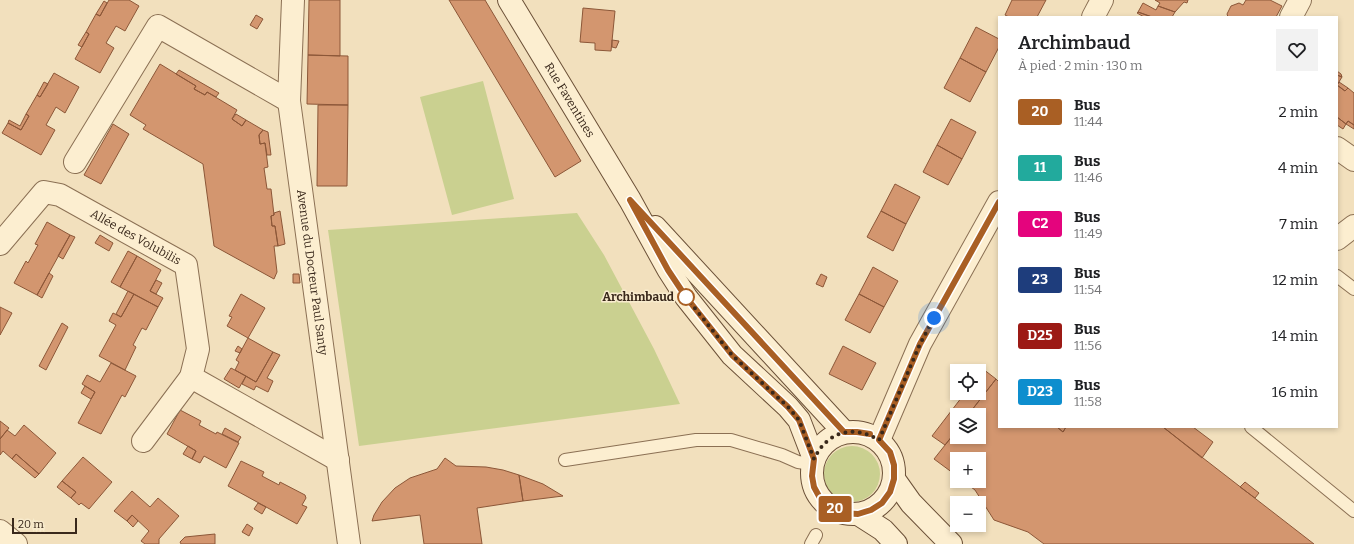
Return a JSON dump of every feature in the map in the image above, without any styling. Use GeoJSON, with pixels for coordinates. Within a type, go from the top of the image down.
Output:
{"type":"FeatureCollection","features":[{"type":"Feature","properties":{"kind":"street","name":"Avenue du Docteur Paul Santy"},"geometry":{"type":"LineString","coordinates":[[293,0],[289,100],[344,459],[348,544]]}},
{"type":"Feature","properties":{"kind":"street","name":"Rue Faventines"},"geometry":{"type":"LineString","coordinates":[[509,0],[630,200],[668,270],[686,297],[732,355],[788,407],[799,420],[813,462],[812,476],[814,487],[820,498],[828,506],[842,513],[858,514],[883,530],[896,544]]}},
{"type":"Feature","properties":{"kind":"street"},"geometry":{"type":"LineString","coordinates":[[1094,16],[1102,0]]}},
{"type":"Feature","properties":{"kind":"street"},"geometry":{"type":"LineString","coordinates":[[1292,16],[1300,0]]}},
{"type":"Feature","properties":{"kind":"street"},"geometry":{"type":"LineString","coordinates":[[75,162],[158,26],[289,100]]}},
{"type":"Feature","properties":{"kind":"street"},"geometry":{"type":"LineString","coordinates":[[1338,149],[1354,160]]}},
{"type":"Feature","properties":{"kind":"street","name":"Allée des Volubilis"},"geometry":{"type":"LineString","coordinates":[[0,244],[44,192],[60,195],[186,266],[198,349],[191,377],[142,441]]}},
{"type":"Feature","properties":{"kind":"street","name":"Rue Faventines"},"geometry":{"type":"LineString","coordinates":[[630,200],[844,432]]}},
{"type":"Feature","properties":{"kind":"street"},"geometry":{"type":"LineString","coordinates":[[879,440],[920,344],[998,204]]}},
{"type":"Feature","properties":{"kind":"street"},"geometry":{"type":"LineString","coordinates":[[1338,239],[1354,226]]}},
{"type":"Feature","properties":{"kind":"street"},"geometry":{"type":"LineString","coordinates":[[191,377],[344,459]]}},
{"type":"Feature","properties":{"kind":"street"},"geometry":{"type":"LineString","coordinates":[[813,462],[818,450],[825,442],[844,432],[870,434],[879,440],[890,452],[894,465],[894,479],[890,492],[882,503],[871,510],[858,514]]}},
{"type":"Feature","properties":{"kind":"street"},"geometry":{"type":"LineString","coordinates":[[894,479],[911,503],[951,544]]}},
{"type":"Feature","properties":{"kind":"street"},"geometry":{"type":"LineString","coordinates":[[0,531],[16,544]]}},
{"type":"Feature","properties":{"kind":"lane"},"geometry":{"type":"LineString","coordinates":[[1338,277],[1354,289]]}},
{"type":"Feature","properties":{"kind":"lane"},"geometry":{"type":"LineString","coordinates":[[1253,428],[1354,511]]}},
{"type":"Feature","properties":{"kind":"lane"},"geometry":{"type":"LineString","coordinates":[[565,460],[696,440],[731,440],[782,455],[798,462],[813,462]]}},
{"type":"Feature","properties":{"kind":"green space"},"geometry":{"type":"Polygon","coordinates":[[[483,81],[514,199],[452,215],[420,97],[483,81]]]}},
{"type":"Feature","properties":{"kind":"green space"},"geometry":{"type":"Polygon","coordinates":[[[577,213],[604,255],[654,349],[680,404],[359,446],[328,230],[577,213]]]}},
{"type":"Feature","properties":{"kind":"green space"},"geometry":{"type":"Polygon","coordinates":[[[846,446],[858,446],[868,450],[876,458],[880,468],[880,480],[876,490],[868,498],[858,502],[846,502],[836,498],[828,490],[824,480],[824,468],[828,458],[836,450],[846,446]]]}},
{"type":"Feature","properties":{"kind":"building"},"geometry":{"type":"Polygon","coordinates":[[[109,0],[129,0],[139,6],[125,31],[116,26],[106,43],[114,48],[100,73],[75,59],[89,34],[86,32],[96,14],[100,16],[109,0]]]}},
{"type":"Feature","properties":{"kind":"building"},"geometry":{"type":"Polygon","coordinates":[[[309,0],[340,0],[340,56],[308,55],[309,0]]]}},
{"type":"Feature","properties":{"kind":"building"},"geometry":{"type":"Polygon","coordinates":[[[449,0],[485,0],[581,161],[555,177],[449,0]]]}},
{"type":"Feature","properties":{"kind":"building"},"geometry":{"type":"Polygon","coordinates":[[[1012,0],[1046,0],[1038,16],[1005,15],[1012,0]]]}},
{"type":"Feature","properties":{"kind":"building"},"geometry":{"type":"Polygon","coordinates":[[[1155,0],[1188,0],[1187,3],[1184,2],[1175,12],[1158,6],[1160,3],[1155,0]]]}},
{"type":"Feature","properties":{"kind":"building"},"geometry":{"type":"Polygon","coordinates":[[[1246,0],[1270,0],[1282,6],[1277,16],[1228,16],[1227,14],[1231,6],[1239,3],[1243,5],[1246,0]]]}},
{"type":"Feature","properties":{"kind":"building"},"geometry":{"type":"Polygon","coordinates":[[[104,1],[107,3],[100,16],[96,14],[104,1]]]}},
{"type":"Feature","properties":{"kind":"building"},"geometry":{"type":"Polygon","coordinates":[[[1143,3],[1156,10],[1158,6],[1175,12],[1173,16],[1149,16],[1138,12],[1143,3]]]}},
{"type":"Feature","properties":{"kind":"building"},"geometry":{"type":"Polygon","coordinates":[[[583,8],[615,11],[611,51],[595,50],[595,43],[580,42],[583,8]]]}},
{"type":"Feature","properties":{"kind":"building"},"geometry":{"type":"Polygon","coordinates":[[[1138,12],[1149,16],[1142,16],[1137,13],[1138,12]]]}},
{"type":"Feature","properties":{"kind":"building"},"geometry":{"type":"Polygon","coordinates":[[[256,15],[263,19],[257,29],[250,25],[256,15]]]}},
{"type":"Feature","properties":{"kind":"building"},"geometry":{"type":"Polygon","coordinates":[[[976,27],[998,38],[998,49],[986,72],[960,58],[976,27]]]}},
{"type":"Feature","properties":{"kind":"building"},"geometry":{"type":"Polygon","coordinates":[[[86,32],[89,34],[82,47],[78,45],[86,32]]]}},
{"type":"Feature","properties":{"kind":"building"},"geometry":{"type":"Polygon","coordinates":[[[612,40],[619,41],[616,48],[612,47],[612,40]]]}},
{"type":"Feature","properties":{"kind":"building"},"geometry":{"type":"Polygon","coordinates":[[[308,55],[348,56],[348,105],[307,104],[308,55]]]}},
{"type":"Feature","properties":{"kind":"building"},"geometry":{"type":"Polygon","coordinates":[[[960,58],[986,72],[970,102],[944,88],[960,58]]]}},
{"type":"Feature","properties":{"kind":"building"},"geometry":{"type":"Polygon","coordinates":[[[160,64],[196,86],[194,89],[205,95],[207,92],[237,110],[232,119],[242,126],[246,120],[263,130],[259,135],[260,144],[265,143],[268,167],[264,168],[267,189],[271,189],[274,215],[271,216],[272,226],[275,226],[278,246],[274,246],[277,272],[274,279],[214,246],[203,164],[143,129],[146,125],[130,115],[160,64]]]}},
{"type":"Feature","properties":{"kind":"building"},"geometry":{"type":"Polygon","coordinates":[[[179,70],[219,93],[216,97],[207,92],[205,95],[194,89],[196,86],[176,74],[179,70]]]}},
{"type":"Feature","properties":{"kind":"building"},"geometry":{"type":"Polygon","coordinates":[[[1338,72],[1341,74],[1342,77],[1338,75],[1338,72]]]}},
{"type":"Feature","properties":{"kind":"building"},"geometry":{"type":"Polygon","coordinates":[[[54,73],[79,87],[65,113],[56,107],[46,125],[55,130],[41,155],[2,133],[8,123],[21,130],[29,116],[26,114],[37,95],[40,97],[54,73]]]}},
{"type":"Feature","properties":{"kind":"building"},"geometry":{"type":"Polygon","coordinates":[[[1338,75],[1342,77],[1338,83],[1338,75]]]}},
{"type":"Feature","properties":{"kind":"building"},"geometry":{"type":"Polygon","coordinates":[[[44,82],[48,84],[40,97],[37,95],[44,82]]]}},
{"type":"Feature","properties":{"kind":"building"},"geometry":{"type":"Polygon","coordinates":[[[1339,82],[1348,88],[1345,91],[1338,86],[1339,82]]]}},
{"type":"Feature","properties":{"kind":"building"},"geometry":{"type":"Polygon","coordinates":[[[1338,86],[1345,91],[1348,88],[1354,93],[1354,125],[1348,121],[1346,124],[1338,118],[1338,86]]]}},
{"type":"Feature","properties":{"kind":"building"},"geometry":{"type":"Polygon","coordinates":[[[318,105],[348,105],[347,186],[317,186],[318,105]]]}},
{"type":"Feature","properties":{"kind":"building"},"geometry":{"type":"Polygon","coordinates":[[[26,114],[29,116],[21,130],[8,123],[9,120],[20,126],[26,114]]]}},
{"type":"Feature","properties":{"kind":"building"},"geometry":{"type":"Polygon","coordinates":[[[236,114],[246,120],[242,126],[232,119],[236,114]]]}},
{"type":"Feature","properties":{"kind":"building"},"geometry":{"type":"Polygon","coordinates":[[[1338,118],[1346,124],[1343,129],[1338,126],[1338,118]]]}},
{"type":"Feature","properties":{"kind":"building"},"geometry":{"type":"Polygon","coordinates":[[[951,119],[976,132],[962,159],[937,145],[951,119]]]}},
{"type":"Feature","properties":{"kind":"building"},"geometry":{"type":"Polygon","coordinates":[[[1348,121],[1354,125],[1354,129],[1346,124],[1348,121]]]}},
{"type":"Feature","properties":{"kind":"building"},"geometry":{"type":"Polygon","coordinates":[[[113,124],[129,134],[101,184],[84,175],[113,124]]]}},
{"type":"Feature","properties":{"kind":"building"},"geometry":{"type":"Polygon","coordinates":[[[263,130],[268,132],[271,155],[267,155],[265,143],[260,144],[259,135],[263,130]]]}},
{"type":"Feature","properties":{"kind":"building"},"geometry":{"type":"Polygon","coordinates":[[[937,145],[962,159],[948,185],[923,172],[937,145]]]}},
{"type":"Feature","properties":{"kind":"building"},"geometry":{"type":"Polygon","coordinates":[[[895,184],[920,197],[906,224],[881,211],[895,184]]]}},
{"type":"Feature","properties":{"kind":"building"},"geometry":{"type":"Polygon","coordinates":[[[280,211],[285,244],[278,246],[275,226],[272,226],[271,216],[280,211]]]}},
{"type":"Feature","properties":{"kind":"building"},"geometry":{"type":"Polygon","coordinates":[[[881,211],[906,224],[893,251],[867,237],[881,211]]]}},
{"type":"Feature","properties":{"kind":"building"},"geometry":{"type":"Polygon","coordinates":[[[47,222],[70,235],[37,295],[14,283],[26,261],[28,263],[38,245],[35,244],[47,222]]]}},
{"type":"Feature","properties":{"kind":"building"},"geometry":{"type":"Polygon","coordinates":[[[70,235],[75,237],[63,259],[58,256],[70,235]]]}},
{"type":"Feature","properties":{"kind":"building"},"geometry":{"type":"Polygon","coordinates":[[[100,235],[113,243],[109,251],[95,243],[100,235]]]}},
{"type":"Feature","properties":{"kind":"building"},"geometry":{"type":"Polygon","coordinates":[[[128,251],[137,256],[120,287],[111,282],[128,251]]]}},
{"type":"Feature","properties":{"kind":"building"},"geometry":{"type":"Polygon","coordinates":[[[137,256],[161,270],[150,291],[163,298],[158,307],[120,287],[137,256]]]}},
{"type":"Feature","properties":{"kind":"building"},"geometry":{"type":"Polygon","coordinates":[[[873,267],[898,281],[884,307],[859,294],[873,267]]]}},
{"type":"Feature","properties":{"kind":"building"},"geometry":{"type":"Polygon","coordinates":[[[49,273],[53,276],[42,298],[37,295],[49,273]]]}},
{"type":"Feature","properties":{"kind":"building"},"geometry":{"type":"Polygon","coordinates":[[[293,274],[299,274],[300,283],[293,283],[293,274]]]}},
{"type":"Feature","properties":{"kind":"building"},"geometry":{"type":"Polygon","coordinates":[[[821,274],[827,277],[823,287],[816,284],[821,274]]]}},
{"type":"Feature","properties":{"kind":"building"},"geometry":{"type":"Polygon","coordinates":[[[156,280],[162,283],[156,294],[150,291],[156,280]]]}},
{"type":"Feature","properties":{"kind":"building"},"geometry":{"type":"Polygon","coordinates":[[[128,291],[134,294],[121,317],[116,314],[128,291]]]}},
{"type":"Feature","properties":{"kind":"building"},"geometry":{"type":"Polygon","coordinates":[[[134,294],[158,307],[146,330],[142,328],[133,345],[136,347],[125,370],[99,356],[116,325],[109,321],[113,313],[121,317],[134,294]]]}},
{"type":"Feature","properties":{"kind":"building"},"geometry":{"type":"Polygon","coordinates":[[[241,294],[265,308],[248,338],[227,326],[232,317],[229,316],[241,294]]]}},
{"type":"Feature","properties":{"kind":"building"},"geometry":{"type":"Polygon","coordinates":[[[859,294],[884,307],[870,333],[845,320],[859,294]]]}},
{"type":"Feature","properties":{"kind":"building"},"geometry":{"type":"Polygon","coordinates":[[[0,307],[12,313],[0,335],[0,307]]]}},
{"type":"Feature","properties":{"kind":"building"},"geometry":{"type":"Polygon","coordinates":[[[62,323],[68,327],[46,370],[39,366],[62,323]]]}},
{"type":"Feature","properties":{"kind":"building"},"geometry":{"type":"Polygon","coordinates":[[[248,338],[273,352],[256,382],[235,370],[239,362],[236,360],[248,338]]]}},
{"type":"Feature","properties":{"kind":"building"},"geometry":{"type":"Polygon","coordinates":[[[238,346],[242,349],[240,353],[235,351],[238,346]]]}},
{"type":"Feature","properties":{"kind":"building"},"geometry":{"type":"Polygon","coordinates":[[[843,346],[876,363],[862,390],[829,374],[843,346]]]}},
{"type":"Feature","properties":{"kind":"building"},"geometry":{"type":"Polygon","coordinates":[[[273,352],[280,355],[267,378],[273,381],[268,392],[256,386],[254,390],[242,384],[246,376],[256,382],[273,352]]]}},
{"type":"Feature","properties":{"kind":"building"},"geometry":{"type":"Polygon","coordinates":[[[111,363],[136,376],[125,397],[122,395],[101,434],[78,423],[95,392],[82,384],[87,375],[100,382],[111,363]]]}},
{"type":"Feature","properties":{"kind":"building"},"geometry":{"type":"Polygon","coordinates":[[[231,368],[246,376],[239,388],[224,379],[231,368]]]}},
{"type":"Feature","properties":{"kind":"building"},"geometry":{"type":"Polygon","coordinates":[[[986,371],[996,379],[986,392],[986,371]]]}},
{"type":"Feature","properties":{"kind":"building"},"geometry":{"type":"Polygon","coordinates":[[[996,379],[998,381],[998,428],[1058,428],[1063,432],[1065,428],[1164,428],[1314,544],[1044,544],[1028,532],[994,520],[986,507],[986,496],[979,496],[972,488],[986,488],[986,452],[950,452],[950,471],[934,459],[950,439],[950,444],[986,444],[986,408],[973,408],[980,400],[986,400],[986,392],[996,379]]]}},
{"type":"Feature","properties":{"kind":"building"},"geometry":{"type":"Polygon","coordinates":[[[85,386],[95,392],[91,399],[81,393],[85,386]]]}},
{"type":"Feature","properties":{"kind":"building"},"geometry":{"type":"Polygon","coordinates":[[[960,400],[980,400],[973,408],[953,408],[960,400]]]}},
{"type":"Feature","properties":{"kind":"building"},"geometry":{"type":"Polygon","coordinates":[[[180,410],[201,421],[199,425],[216,434],[217,432],[239,443],[226,468],[204,456],[200,463],[192,459],[196,451],[167,434],[180,410]]]}},
{"type":"Feature","properties":{"kind":"building"},"geometry":{"type":"Polygon","coordinates":[[[950,413],[950,439],[945,445],[932,436],[950,413]]]}},
{"type":"Feature","properties":{"kind":"building"},"geometry":{"type":"Polygon","coordinates":[[[0,421],[9,428],[0,439],[0,421]]]}},
{"type":"Feature","properties":{"kind":"building"},"geometry":{"type":"Polygon","coordinates":[[[24,425],[56,453],[39,474],[16,454],[12,459],[3,451],[0,455],[0,439],[7,430],[15,436],[24,425]]]}},
{"type":"Feature","properties":{"kind":"building"},"geometry":{"type":"Polygon","coordinates":[[[225,428],[241,437],[238,442],[222,434],[225,428]]]}},
{"type":"Feature","properties":{"kind":"building"},"geometry":{"type":"Polygon","coordinates":[[[1058,428],[1065,428],[1063,432],[1058,428]]]}},
{"type":"Feature","properties":{"kind":"building"},"geometry":{"type":"Polygon","coordinates":[[[1164,428],[1194,428],[1213,442],[1202,458],[1164,428]]]}},
{"type":"Feature","properties":{"kind":"building"},"geometry":{"type":"Polygon","coordinates":[[[188,446],[196,451],[192,459],[183,454],[188,446]]]}},
{"type":"Feature","properties":{"kind":"building"},"geometry":{"type":"Polygon","coordinates":[[[16,454],[39,474],[35,478],[12,459],[16,454]]]}},
{"type":"Feature","properties":{"kind":"building"},"geometry":{"type":"Polygon","coordinates":[[[83,457],[112,482],[89,509],[81,503],[79,505],[71,498],[76,492],[62,481],[83,457]]]}},
{"type":"Feature","properties":{"kind":"building"},"geometry":{"type":"Polygon","coordinates":[[[445,458],[456,466],[486,467],[519,475],[523,501],[477,508],[482,544],[424,544],[420,515],[372,521],[382,502],[395,488],[410,478],[437,469],[445,458]]]}},
{"type":"Feature","properties":{"kind":"building"},"geometry":{"type":"Polygon","coordinates":[[[241,461],[264,472],[262,476],[279,485],[280,482],[305,495],[306,498],[302,505],[307,507],[297,524],[228,486],[241,461]]]}},
{"type":"Feature","properties":{"kind":"building"},"geometry":{"type":"Polygon","coordinates":[[[519,475],[543,484],[563,496],[523,501],[519,475]]]}},
{"type":"Feature","properties":{"kind":"building"},"geometry":{"type":"Polygon","coordinates":[[[62,481],[76,492],[71,498],[57,487],[62,481]]]}},
{"type":"Feature","properties":{"kind":"building"},"geometry":{"type":"Polygon","coordinates":[[[1245,482],[1259,493],[1255,498],[1240,487],[1245,482]]]}},
{"type":"Feature","properties":{"kind":"building"},"geometry":{"type":"Polygon","coordinates":[[[132,491],[150,507],[158,498],[179,516],[159,539],[159,544],[145,544],[141,541],[149,531],[132,515],[127,521],[114,511],[132,491]]]}},
{"type":"Feature","properties":{"kind":"building"},"geometry":{"type":"Polygon","coordinates":[[[258,503],[266,507],[262,514],[254,509],[258,503]]]}},
{"type":"Feature","properties":{"kind":"building"},"geometry":{"type":"Polygon","coordinates":[[[132,515],[138,521],[133,527],[127,521],[132,515]]]}},
{"type":"Feature","properties":{"kind":"building"},"geometry":{"type":"Polygon","coordinates":[[[247,524],[253,528],[249,536],[242,532],[247,524]]]}},
{"type":"Feature","properties":{"kind":"building"},"geometry":{"type":"Polygon","coordinates":[[[215,534],[215,544],[181,544],[180,542],[185,537],[215,534]]]}},
{"type":"Feature","properties":{"kind":"bus line","name":"20"},"geometry":{"type":"LineString","coordinates":[[870,434],[844,432],[630,200],[668,270],[686,297],[732,355],[788,407],[799,420],[814,459],[812,464],[812,476],[814,487],[820,498],[828,506],[842,513],[858,514],[871,510],[882,503],[890,492],[894,479],[894,465],[890,452],[879,440],[920,344],[998,204]]}},
{"type":"Feature","properties":{"kind":"place","name":"Archimbaud"},"geometry":{"type":"Point","coordinates":[686,297]}},
{"type":"Feature","properties":{"kind":"route"},"geometry":{"type":"LineString","coordinates":[[686,297],[732,355],[788,407],[799,420],[814,459],[818,450],[825,442],[844,432],[870,434],[879,440],[920,344],[934,318]]}}]}
